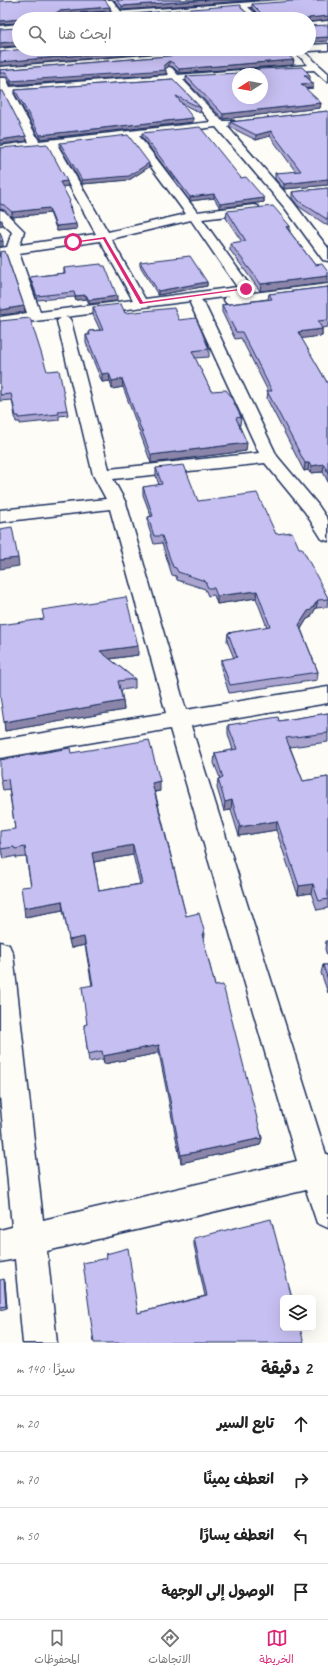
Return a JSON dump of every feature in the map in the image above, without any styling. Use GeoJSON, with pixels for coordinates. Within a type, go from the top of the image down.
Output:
{"type":"FeatureCollection","features":[{"type":"Feature","properties":{"kind":"main road"},"geometry":{"type":"LineString","coordinates":[[185,12],[239,5],[317,2]]}},
{"type":"Feature","properties":{"kind":"main road"},"geometry":{"type":"LineString","coordinates":[[178,12],[201,10]]}},
{"type":"Feature","properties":{"kind":"main road"},"geometry":{"type":"LineString","coordinates":[[0,24],[12,23]]}},
{"type":"Feature","properties":{"kind":"main road"},"geometry":{"type":"LineString","coordinates":[[0,29],[12,28]]}},
{"type":"Feature","properties":{"kind":"street"},"geometry":{"type":"LineString","coordinates":[[108,0],[117,12]]}},
{"type":"Feature","properties":{"kind":"street"},"geometry":{"type":"LineString","coordinates":[[239,5],[248,12]]}},
{"type":"Feature","properties":{"kind":"street"},"geometry":{"type":"LineString","coordinates":[[316,25],[328,24]]}},
{"type":"Feature","properties":{"kind":"street"},"geometry":{"type":"LineString","coordinates":[[316,47],[328,46]]}},
{"type":"Feature","properties":{"kind":"street"},"geometry":{"type":"LineString","coordinates":[[0,52],[12,50]]}},
{"type":"Feature","properties":{"kind":"street"},"geometry":{"type":"LineString","coordinates":[[36,145],[19,113],[3,91],[0,70],[168,56]]}},
{"type":"Feature","properties":{"kind":"street"},"geometry":{"type":"LineString","coordinates":[[303,56],[328,78]]}},
{"type":"Feature","properties":{"kind":"street"},"geometry":{"type":"LineString","coordinates":[[156,57],[176,76],[219,124],[289,206],[328,257]]}},
{"type":"Feature","properties":{"kind":"street"},"geometry":{"type":"LineString","coordinates":[[3,91],[176,76],[315,67]]}},
{"type":"Feature","properties":{"kind":"street"},"geometry":{"type":"LineString","coordinates":[[6,114],[19,113]]}},
{"type":"Feature","properties":{"kind":"street"},"geometry":{"type":"LineString","coordinates":[[0,149],[242,122]]}},
{"type":"Feature","properties":{"kind":"street"},"geometry":{"type":"LineString","coordinates":[[0,321],[141,304],[246,289],[194,216],[133,135]]}},
{"type":"Feature","properties":{"kind":"street"},"geometry":{"type":"LineString","coordinates":[[52,144],[141,304]]}},
{"type":"Feature","properties":{"kind":"street"},"geometry":{"type":"LineString","coordinates":[[279,195],[293,193]]}},
{"type":"Feature","properties":{"kind":"street"},"geometry":{"type":"LineString","coordinates":[[6,251],[104,237],[194,216],[289,206]]}},
{"type":"Feature","properties":{"kind":"street"},"geometry":{"type":"LineString","coordinates":[[0,214],[18,231],[6,251]]}},
{"type":"Feature","properties":{"kind":"street"},"geometry":{"type":"LineString","coordinates":[[6,251],[35,317]]}},
{"type":"Feature","properties":{"kind":"street"},"geometry":{"type":"LineString","coordinates":[[0,330],[197,303],[324,289],[328,302]]}},
{"type":"Feature","properties":{"kind":"street"},"geometry":{"type":"LineString","coordinates":[[197,303],[269,457],[320,507],[328,535]]}},
{"type":"Feature","properties":{"kind":"street"},"geometry":{"type":"LineString","coordinates":[[64,321],[102,475],[116,503],[178,719],[322,1171],[328,1212]]}},
{"type":"Feature","properties":{"kind":"street"},"geometry":{"type":"LineString","coordinates":[[102,475],[269,457]]}},
{"type":"Feature","properties":{"kind":"street"},"geometry":{"type":"LineString","coordinates":[[0,516],[116,503]]}},
{"type":"Feature","properties":{"kind":"street"},"geometry":{"type":"LineString","coordinates":[[0,749],[328,694]]}},
{"type":"Feature","properties":{"kind":"street"},"geometry":{"type":"LineString","coordinates":[[0,954],[14,1243],[40,1343]]}},
{"type":"Feature","properties":{"kind":"street"},"geometry":{"type":"LineString","coordinates":[[14,1243],[322,1171]]}},
{"type":"Feature","properties":{"kind":"building"},"geometry":{"type":"Polygon","coordinates":[[[105,0],[110,7],[57,12],[12,12],[12,20],[0,21],[0,1],[105,0]]]}},
{"type":"Feature","properties":{"kind":"building"},"geometry":{"type":"Polygon","coordinates":[[[117,0],[207,0],[122,6],[117,0]]]}},
{"type":"Feature","properties":{"kind":"building"},"geometry":{"type":"Polygon","coordinates":[[[328,0],[328,16],[316,17],[316,12],[260,12],[252,4],[328,0]]]}},
{"type":"Feature","properties":{"kind":"building"},"geometry":{"type":"Polygon","coordinates":[[[241,5],[241,8],[246,12],[155,12],[241,5]]]}},
{"type":"Feature","properties":{"kind":"building"},"geometry":{"type":"Polygon","coordinates":[[[328,25],[328,37],[316,38],[316,26],[328,25]]]}},
{"type":"Feature","properties":{"kind":"building"},"geometry":{"type":"Polygon","coordinates":[[[12,28],[12,42],[0,43],[0,29],[12,28]]]}},
{"type":"Feature","properties":{"kind":"building"},"geometry":{"type":"Polygon","coordinates":[[[12,50],[12,56],[71,56],[0,62],[0,52],[12,50]]]}},
{"type":"Feature","properties":{"kind":"building"},"geometry":{"type":"Polygon","coordinates":[[[168,56],[289,56],[294,60],[179,69],[169,61],[163,66],[166,70],[11,81],[7,73],[0,73],[0,70],[168,56]]]}},
{"type":"Feature","properties":{"kind":"building"},"geometry":{"type":"Polygon","coordinates":[[[302,67],[310,75],[304,75],[313,83],[301,84],[321,103],[223,114],[186,76],[232,73],[232,104],[268,104],[268,69],[302,67]]]}},
{"type":"Feature","properties":{"kind":"building"},"geometry":{"type":"Polygon","coordinates":[[[173,79],[201,108],[176,96],[193,118],[40,135],[15,90],[173,79]]]}},
{"type":"Feature","properties":{"kind":"building"},"geometry":{"type":"Polygon","coordinates":[[[0,91],[3,91],[26,136],[0,140],[0,91]]]}},
{"type":"Feature","properties":{"kind":"building"},"geometry":{"type":"Polygon","coordinates":[[[328,111],[328,179],[284,184],[275,173],[301,171],[271,131],[256,135],[230,122],[328,111]]]}},
{"type":"Feature","properties":{"kind":"building"},"geometry":{"type":"Polygon","coordinates":[[[200,127],[241,178],[246,177],[264,198],[220,204],[214,194],[190,197],[142,133],[200,127]]]}},
{"type":"Feature","properties":{"kind":"building"},"geometry":{"type":"Polygon","coordinates":[[[128,135],[149,163],[129,176],[82,180],[60,143],[128,135]]]}},
{"type":"Feature","properties":{"kind":"building"},"geometry":{"type":"Polygon","coordinates":[[[47,144],[67,181],[60,182],[70,201],[71,206],[69,206],[76,224],[56,226],[49,208],[12,212],[4,205],[0,204],[0,148],[47,144]]]}},
{"type":"Feature","properties":{"kind":"building"},"geometry":{"type":"Polygon","coordinates":[[[328,188],[328,220],[299,201],[292,192],[328,188]]]}},
{"type":"Feature","properties":{"kind":"building"},"geometry":{"type":"Polygon","coordinates":[[[273,206],[290,226],[286,227],[315,265],[322,264],[328,272],[328,276],[261,284],[230,243],[246,241],[227,211],[273,206]]]}},
{"type":"Feature","properties":{"kind":"building"},"geometry":{"type":"Polygon","coordinates":[[[0,232],[3,241],[0,241],[0,232]]]}},
{"type":"Feature","properties":{"kind":"building"},"geometry":{"type":"Polygon","coordinates":[[[5,251],[24,306],[0,310],[0,252],[5,251]]]}},
{"type":"Feature","properties":{"kind":"building"},"geometry":{"type":"Polygon","coordinates":[[[190,256],[207,282],[158,291],[140,262],[190,256]]]}},
{"type":"Feature","properties":{"kind":"building"},"geometry":{"type":"Polygon","coordinates":[[[101,264],[102,266],[105,266],[117,296],[89,300],[86,295],[75,296],[74,292],[37,296],[30,277],[65,273],[64,268],[101,264]]]}},
{"type":"Feature","properties":{"kind":"building"},"geometry":{"type":"Polygon","coordinates":[[[328,287],[328,320],[318,321],[322,329],[298,332],[328,384],[328,473],[324,464],[311,466],[309,463],[305,463],[267,391],[272,391],[242,332],[236,332],[222,305],[272,299],[269,294],[328,287]]]}},
{"type":"Feature","properties":{"kind":"building"},"geometry":{"type":"Polygon","coordinates":[[[121,304],[125,313],[174,308],[179,320],[196,318],[209,349],[192,351],[211,391],[226,390],[230,395],[241,417],[236,418],[247,443],[151,455],[122,379],[112,381],[109,373],[102,374],[86,335],[90,335],[89,331],[103,330],[93,307],[121,304]]]}},
{"type":"Feature","properties":{"kind":"building"},"geometry":{"type":"Polygon","coordinates":[[[30,318],[47,371],[59,370],[67,410],[58,411],[59,414],[19,418],[19,416],[16,416],[11,394],[0,395],[0,321],[30,318]]]}},
{"type":"Feature","properties":{"kind":"building"},"geometry":{"type":"Polygon","coordinates":[[[184,465],[198,501],[257,493],[276,534],[292,532],[299,548],[302,548],[328,598],[318,600],[311,610],[308,611],[299,625],[318,672],[230,685],[221,660],[237,657],[228,633],[270,626],[257,591],[217,596],[214,588],[208,588],[205,581],[178,572],[176,568],[173,567],[162,536],[154,536],[148,517],[153,516],[143,487],[162,484],[156,468],[184,465]]]}},
{"type":"Feature","properties":{"kind":"building"},"geometry":{"type":"Polygon","coordinates":[[[12,527],[18,558],[0,560],[0,529],[12,527]]]}},
{"type":"Feature","properties":{"kind":"building"},"geometry":{"type":"Polygon","coordinates":[[[126,597],[138,646],[100,651],[135,679],[118,681],[123,701],[4,722],[0,696],[0,625],[44,619],[42,610],[126,597]]]}},
{"type":"Feature","properties":{"kind":"building"},"geometry":{"type":"Polygon","coordinates":[[[328,713],[328,733],[286,738],[303,781],[328,777],[328,899],[319,901],[313,884],[299,886],[277,821],[240,827],[232,800],[225,802],[218,779],[223,778],[215,753],[237,749],[228,725],[278,717],[279,721],[328,713]]]}},
{"type":"Feature","properties":{"kind":"building"},"geometry":{"type":"Polygon","coordinates":[[[149,740],[160,781],[152,783],[186,916],[199,913],[205,934],[202,934],[215,986],[223,985],[262,1138],[181,1155],[159,1045],[103,1056],[102,1051],[88,1054],[84,1025],[87,1024],[82,987],[93,985],[84,937],[69,940],[62,901],[24,908],[21,887],[31,886],[25,847],[1,849],[0,839],[0,831],[15,829],[8,779],[1,780],[0,760],[70,748],[71,753],[149,740]],[[133,845],[92,853],[99,891],[142,884],[133,845]]]}},
{"type":"Feature","properties":{"kind":"building"},"geometry":{"type":"Polygon","coordinates":[[[323,965],[328,965],[328,980],[323,965]]]}},
{"type":"Feature","properties":{"kind":"building"},"geometry":{"type":"Polygon","coordinates":[[[271,1219],[291,1295],[280,1295],[280,1331],[301,1331],[304,1343],[94,1343],[83,1263],[107,1258],[106,1254],[128,1248],[138,1313],[207,1296],[194,1238],[271,1219]]]}},
{"type":"Feature","properties":{"kind":"building"},"geometry":{"type":"Polygon","coordinates":[[[4,1279],[6,1306],[0,1307],[0,1280],[4,1279]]]}},
{"type":"Feature","properties":{"kind":"route"},"geometry":{"type":"LineString","coordinates":[[73,242],[104,237],[136,292],[141,304],[246,289]]}}]}
